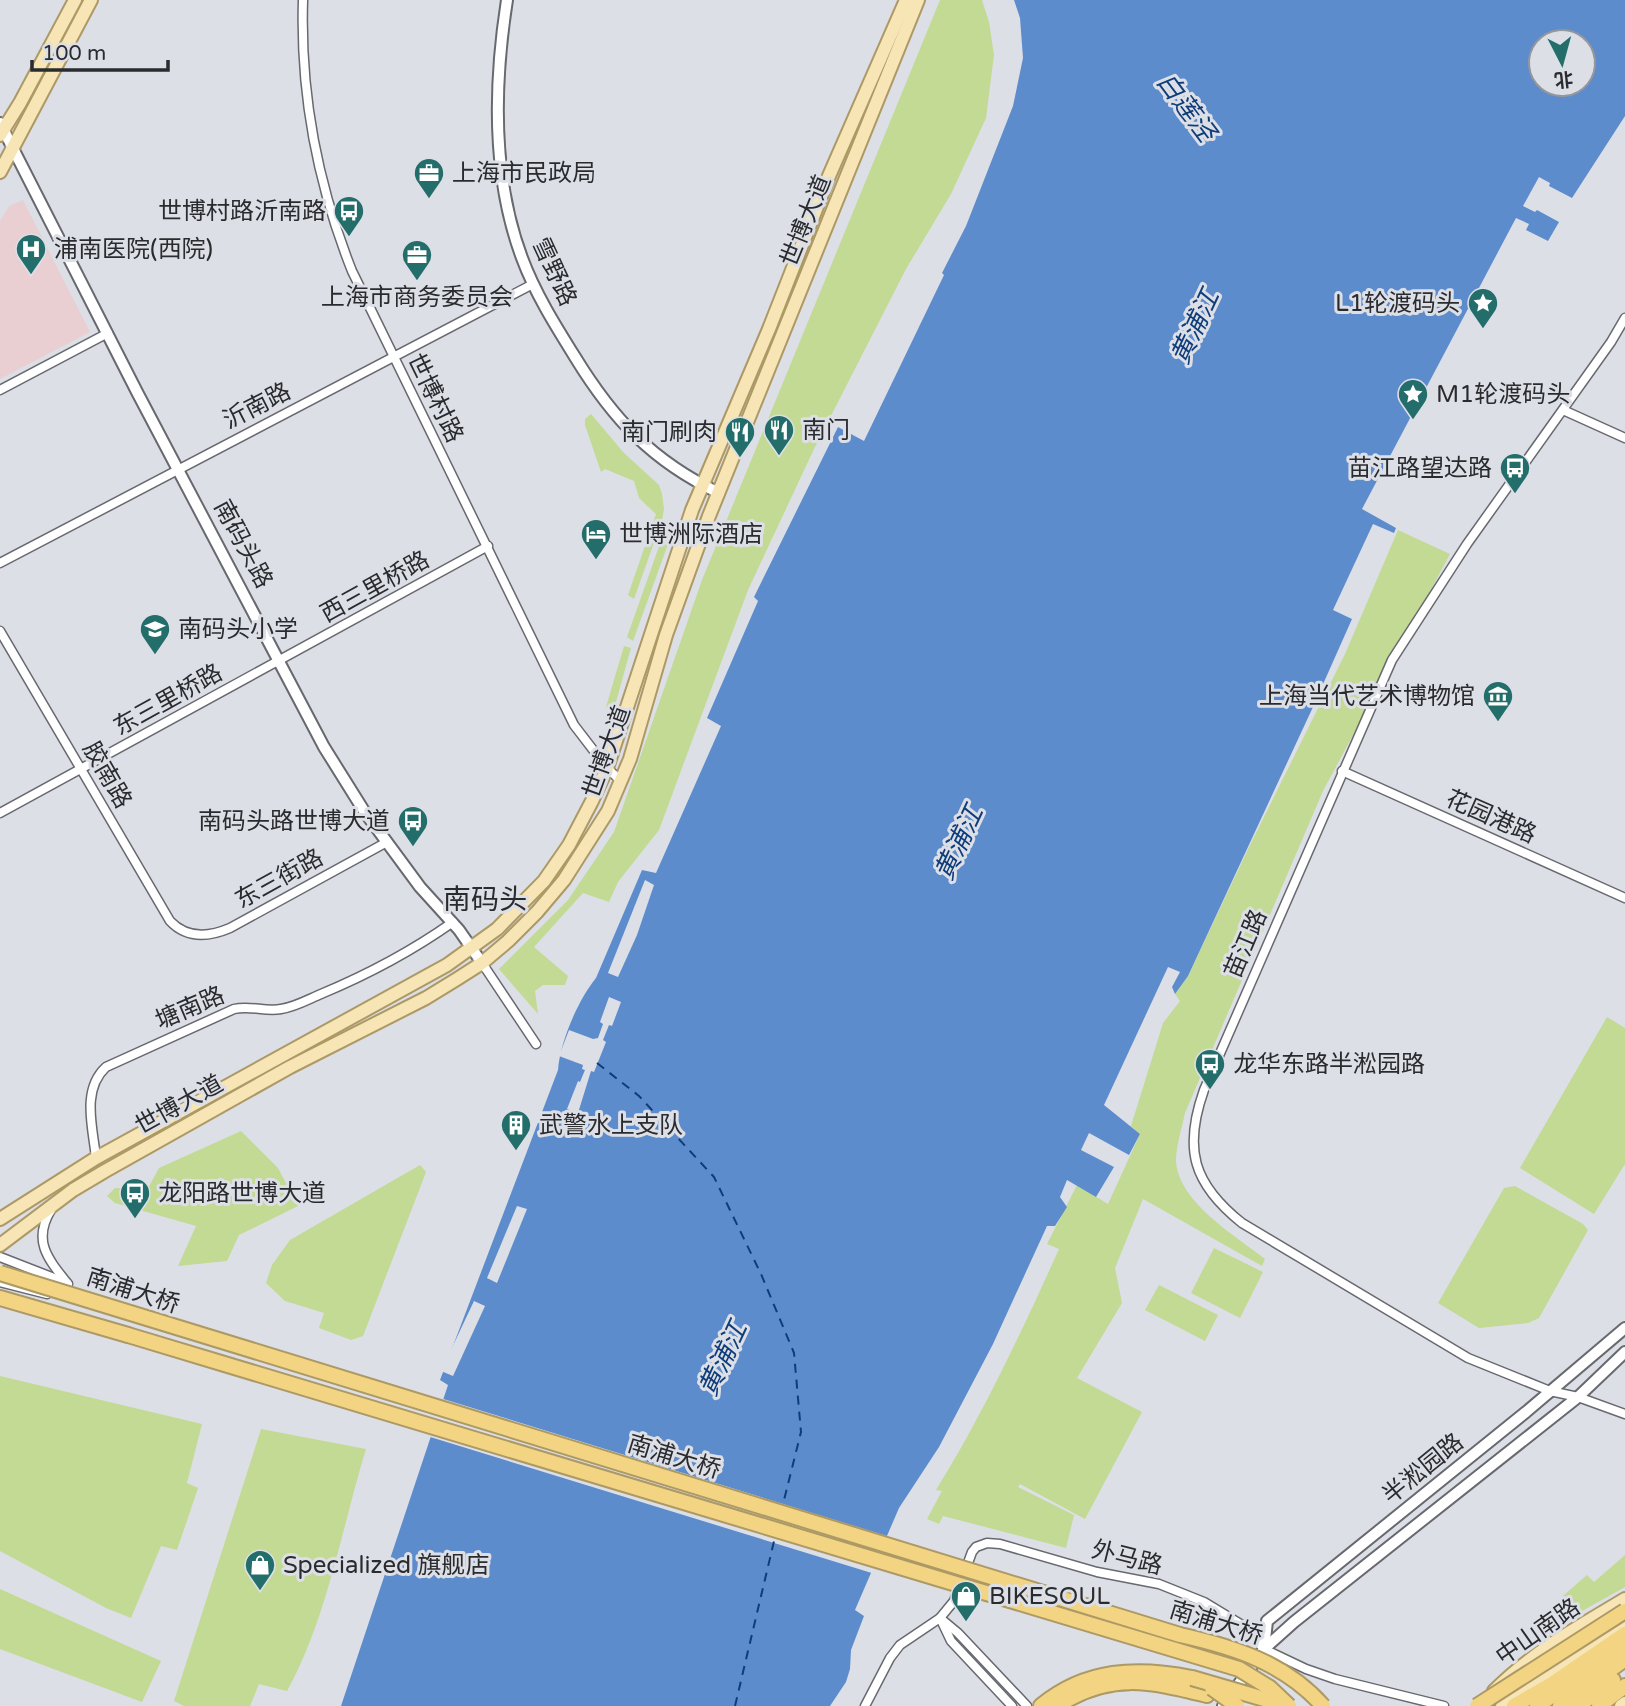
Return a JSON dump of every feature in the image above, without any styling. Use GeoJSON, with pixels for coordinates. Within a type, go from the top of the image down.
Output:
{"type":"FeatureCollection","features":[{"type":"Feature","properties":{"kind":"highway","name":"南浦大桥"},"geometry":{"type":"LineString","coordinates":[[0,1273],[1180,1635],[1226,1645],[1280,1668],[1309,1690],[1322,1706]]}},
{"type":"Feature","properties":{"kind":"highway","name":"南浦大桥"},"geometry":{"type":"LineString","coordinates":[[0,1298],[1239,1669],[1270,1688],[1289,1706]]}},
{"type":"Feature","properties":{"kind":"highway"},"geometry":{"type":"LineString","coordinates":[[1479,1706],[1625,1611]]}},
{"type":"Feature","properties":{"kind":"highway"},"geometry":{"type":"LineString","coordinates":[[1514,1706],[1552,1684],[1625,1634]]}},
{"type":"Feature","properties":{"kind":"highway"},"geometry":{"type":"LineString","coordinates":[[1537,1706],[1625,1646]]}},
{"type":"Feature","properties":{"kind":"highway"},"geometry":{"type":"LineString","coordinates":[[1560,1706],[1625,1659]]}},
{"type":"Feature","properties":{"kind":"highway"},"geometry":{"type":"LineString","coordinates":[[1578,1706],[1625,1670]]}},
{"type":"Feature","properties":{"kind":"highway","name":"南浦大桥"},"geometry":{"type":"LineString","coordinates":[[1041,1706],[1077,1683],[1099,1676],[1127,1672],[1160,1672],[1192,1678],[1289,1706]]}},
{"type":"Feature","properties":{"kind":"highway"},"geometry":{"type":"LineString","coordinates":[[1192,1678],[1218,1691],[1237,1706]]}},
{"type":"Feature","properties":{"kind":"highway"},"geometry":{"type":"LineString","coordinates":[[1057,1706],[1077,1693],[1115,1682],[1153,1682],[1207,1701]]}},
{"type":"Feature","properties":{"kind":"highway"},"geometry":{"type":"LineString","coordinates":[[1599,1706],[1625,1686]]}},
{"type":"Feature","properties":{"kind":"highway"},"geometry":{"type":"LineString","coordinates":[[1073,1706],[1086,1698],[1118,1690],[1152,1689],[1230,1706]]}},
{"type":"Feature","properties":{"kind":"main road"},"geometry":{"type":"LineString","coordinates":[[1,129],[20,103],[75,0]]}},
{"type":"Feature","properties":{"kind":"main road"},"geometry":{"type":"LineString","coordinates":[[0,172],[91,0]]}},
{"type":"Feature","properties":{"kind":"main road","name":"世博大道"},"geometry":{"type":"LineString","coordinates":[[0,1245],[73,1190],[290,1068],[426,998],[482,963],[528,922],[564,880],[608,811],[621,780],[638,736],[676,605],[905,16],[906,0]]}},
{"type":"Feature","properties":{"kind":"main road","name":"世博大道"},"geometry":{"type":"LineString","coordinates":[[0,1219],[96,1158],[405,990],[473,948],[506,921],[544,881],[569,845],[607,768],[661,599],[703,485],[769,329],[829,176],[905,16],[918,0]]}},
{"type":"Feature","properties":{"kind":"main road","name":"中山南路"},"geometry":{"type":"LineString","coordinates":[[1479,1706],[1533,1654],[1625,1599]]}},
{"type":"Feature","properties":{"kind":"main road","name":"中山南路"},"geometry":{"type":"LineString","coordinates":[[1502,1706],[1625,1623]]}},
{"type":"Feature","properties":{"kind":"main road"},"geometry":{"type":"LineString","coordinates":[[1587,1706],[1625,1677]]}},
{"type":"Feature","properties":{"kind":"main road"},"geometry":{"type":"LineString","coordinates":[[1491,1706],[1533,1684]]}},
{"type":"Feature","properties":{"kind":"main road"},"geometry":{"type":"LineString","coordinates":[[1621,1706],[1625,1703]]}},
{"type":"Feature","properties":{"kind":"street","name":"世博村路"},"geometry":{"type":"LineString","coordinates":[[303,0],[303,59],[307,109],[321,177],[352,271],[574,725],[607,768],[621,780]]}},
{"type":"Feature","properties":{"kind":"street","name":"雪野路"},"geometry":{"type":"LineString","coordinates":[[507,0],[499,62],[499,136],[512,226],[533,284],[599,396],[639,439],[671,468],[719,493]]}},
{"type":"Feature","properties":{"kind":"street","name":"南码头路"},"geometry":{"type":"LineString","coordinates":[[1,129],[324,747],[364,811],[420,887],[453,922],[482,963]]}},
{"type":"Feature","properties":{"kind":"street","name":"沂南路"},"geometry":{"type":"LineString","coordinates":[[0,563],[533,284]]}},
{"type":"Feature","properties":{"kind":"street","name":"苗江路"},"geometry":{"type":"LineString","coordinates":[[1625,318],[1467,544],[1392,660],[1204,1090],[1193,1128],[1193,1146],[1205,1184],[1220,1206],[1242,1223],[1468,1358],[1550,1391],[1578,1397],[1625,1414]]}},
{"type":"Feature","properties":{"kind":"street"},"geometry":{"type":"LineString","coordinates":[[0,390],[108,333]]}},
{"type":"Feature","properties":{"kind":"street"},"geometry":{"type":"LineString","coordinates":[[1563,410],[1625,438]]}},
{"type":"Feature","properties":{"kind":"street","name":"西三里桥路"},"geometry":{"type":"LineString","coordinates":[[281,661],[488,546]]}},
{"type":"Feature","properties":{"kind":"street","name":"胶南路"},"geometry":{"type":"LineString","coordinates":[[0,631],[170,921],[186,933]]}},
{"type":"Feature","properties":{"kind":"street","name":"东三里桥路"},"geometry":{"type":"LineString","coordinates":[[0,813],[281,661]]}},
{"type":"Feature","properties":{"kind":"street","name":"花园港路"},"geometry":{"type":"LineString","coordinates":[[1342,771],[1625,898]]}},
{"type":"Feature","properties":{"kind":"street","name":"东三街路"},"geometry":{"type":"LineString","coordinates":[[186,933],[208,934],[230,928],[387,842]]}},
{"type":"Feature","properties":{"kind":"street","name":"塘南路"},"geometry":{"type":"LineString","coordinates":[[96,1158],[91,1094],[95,1080],[106,1067],[234,1009],[250,1006],[286,1008],[358,979],[401,956],[453,922]]}},
{"type":"Feature","properties":{"kind":"street"},"geometry":{"type":"LineString","coordinates":[[482,963],[536,1044]]}},
{"type":"Feature","properties":{"kind":"street"},"geometry":{"type":"LineString","coordinates":[[0,1282],[84,1304],[46,1255],[42,1233],[45,1220],[52,1209],[73,1190]]}},
{"type":"Feature","properties":{"kind":"street"},"geometry":{"type":"LineString","coordinates":[[0,1257],[68,1284]]}},
{"type":"Feature","properties":{"kind":"street","name":"半淞园路"},"geometry":{"type":"LineString","coordinates":[[1264,1649],[1267,1621],[1625,1328]]}},
{"type":"Feature","properties":{"kind":"street","name":"半淞园路"},"geometry":{"type":"LineString","coordinates":[[1223,1706],[1264,1649],[1434,1509],[1578,1397],[1625,1352]]}},
{"type":"Feature","properties":{"kind":"street","name":"外马路"},"geometry":{"type":"LineString","coordinates":[[865,1706],[890,1658],[900,1645],[940,1618],[954,1601],[972,1552],[976,1547],[987,1543],[1025,1550],[1097,1572],[1159,1584],[1204,1602],[1242,1625],[1264,1649],[1306,1669],[1335,1679],[1444,1706]]}},
{"type":"Feature","properties":{"kind":"street"},"geometry":{"type":"LineString","coordinates":[[940,1618],[951,1642],[1012,1706]]}},
{"type":"Feature","properties":{"kind":"street"},"geometry":{"type":"LineString","coordinates":[[940,1618],[958,1633],[1027,1706]]}},
{"type":"Feature","properties":{"kind":"shaded area","name":"浦南医院(西院)"},"geometry":{"type":"Polygon","coordinates":[[[23,200],[90,332],[0,379],[0,221],[9,206],[23,200]]]}},
{"type":"Feature","properties":{"kind":"green space"},"geometry":{"type":"Polygon","coordinates":[[[940,0],[982,0],[989,22],[994,55],[986,118],[951,194],[906,269],[814,449],[748,590],[659,830],[618,882],[609,902],[583,893],[534,947],[568,976],[565,985],[543,985],[535,991],[538,1014],[499,969],[568,900],[614,832],[702,580],[940,0]]]}},
{"type":"Feature","properties":{"kind":"green space"},"geometry":{"type":"Polygon","coordinates":[[[591,414],[624,453],[659,485],[662,494],[662,520],[634,599],[628,595],[656,514],[639,498],[634,481],[605,469],[601,472],[585,425],[585,419],[591,414]]]}},
{"type":"Feature","properties":{"kind":"green space"},"geometry":{"type":"Polygon","coordinates":[[[668,521],[676,522],[633,641],[627,637],[668,521]]]}},
{"type":"Feature","properties":{"kind":"green space"},"geometry":{"type":"Polygon","coordinates":[[[1398,530],[1450,554],[1323,791],[1185,1113],[1178,1143],[1176,1161],[1179,1176],[1187,1190],[1210,1217],[1265,1259],[1262,1266],[1143,1199],[1115,1268],[1122,1303],[1077,1378],[1142,1412],[1085,1519],[1020,1484],[1018,1487],[1074,1515],[1066,1548],[943,1516],[939,1524],[927,1519],[942,1491],[936,1490],[1001,1372],[1059,1249],[1047,1244],[1077,1185],[1108,1204],[1140,1134],[1131,1126],[1163,1023],[1180,1001],[1175,994],[1188,976],[1345,654],[1398,530]]]}},
{"type":"Feature","properties":{"kind":"green space"},"geometry":{"type":"Polygon","coordinates":[[[624,646],[631,648],[614,709],[606,707],[624,646]]]}},
{"type":"Feature","properties":{"kind":"green space"},"geometry":{"type":"Polygon","coordinates":[[[1607,1017],[1625,1028],[1625,1164],[1594,1214],[1520,1168],[1607,1017]]]}},
{"type":"Feature","properties":{"kind":"green space"},"geometry":{"type":"Polygon","coordinates":[[[241,1131],[278,1168],[298,1206],[239,1235],[227,1261],[178,1266],[196,1226],[115,1203],[107,1196],[115,1188],[147,1190],[159,1168],[241,1131]]]}},
{"type":"Feature","properties":{"kind":"green space"},"geometry":{"type":"Polygon","coordinates":[[[420,1165],[426,1172],[363,1336],[351,1340],[319,1328],[324,1313],[285,1301],[266,1283],[272,1265],[290,1240],[420,1165]]]}},
{"type":"Feature","properties":{"kind":"green space"},"geometry":{"type":"Polygon","coordinates":[[[1515,1186],[1583,1224],[1588,1230],[1539,1318],[1528,1323],[1479,1328],[1438,1303],[1504,1188],[1515,1186]]]}},
{"type":"Feature","properties":{"kind":"green space"},"geometry":{"type":"Polygon","coordinates":[[[1214,1248],[1263,1272],[1240,1318],[1191,1293],[1214,1248]]]}},
{"type":"Feature","properties":{"kind":"green space"},"geometry":{"type":"Polygon","coordinates":[[[1159,1285],[1218,1315],[1205,1341],[1145,1310],[1159,1285]]]}},
{"type":"Feature","properties":{"kind":"green space"},"geometry":{"type":"Polygon","coordinates":[[[0,1376],[202,1424],[187,1483],[198,1488],[177,1550],[161,1546],[131,1618],[106,1608],[0,1551],[0,1376]]]}},
{"type":"Feature","properties":{"kind":"green space"},"geometry":{"type":"Polygon","coordinates":[[[261,1429],[366,1449],[313,1634],[287,1691],[259,1684],[250,1706],[184,1706],[174,1701],[261,1429]]]}},
{"type":"Feature","properties":{"kind":"green space"},"geometry":{"type":"Polygon","coordinates":[[[1625,1555],[1625,1587],[1550,1629],[1541,1615],[1587,1575],[1594,1582],[1625,1555]]]}},
{"type":"Feature","properties":{"kind":"green space"},"geometry":{"type":"Polygon","coordinates":[[[0,1589],[161,1661],[142,1702],[0,1649],[0,1589]]]}},
{"type":"Feature","properties":{"kind":"water"},"geometry":{"type":"Polygon","coordinates":[[[1014,0],[1625,0],[1625,116],[1572,198],[1549,186],[1550,183],[1539,177],[1523,206],[1559,222],[1548,241],[1526,230],[1529,224],[1516,218],[1362,509],[1396,528],[1394,533],[1373,524],[1333,610],[1352,619],[1320,691],[1312,691],[1307,696],[1313,707],[1188,976],[1175,994],[1172,987],[1180,972],[1168,967],[1104,1105],[1140,1134],[1129,1155],[1089,1133],[1081,1150],[1114,1167],[1096,1197],[1067,1180],[1060,1197],[1067,1207],[1055,1226],[1047,1226],[993,1344],[939,1447],[899,1508],[855,1610],[864,1616],[851,1650],[846,1682],[830,1706],[341,1706],[448,1385],[440,1380],[558,1070],[562,1047],[571,1022],[596,978],[642,870],[656,873],[721,726],[707,718],[758,601],[754,597],[838,427],[864,441],[944,275],[942,273],[966,226],[1013,106],[1023,58],[1020,18],[1014,0]]]}},
{"type":"Feature","properties":{"kind":"pier"},"geometry":{"type":"Polygon","coordinates":[[[645,880],[654,885],[637,935],[618,977],[608,973],[645,880]]]}},
{"type":"Feature","properties":{"kind":"pier"},"geometry":{"type":"Polygon","coordinates":[[[609,997],[621,1002],[612,1026],[609,1025],[603,1040],[606,1042],[594,1072],[591,1071],[578,1113],[567,1109],[585,1070],[582,1069],[583,1065],[559,1056],[569,1030],[593,1039],[598,1038],[603,1024],[600,1022],[609,997]]]}},
{"type":"Feature","properties":{"kind":"pier"},"geometry":{"type":"Polygon","coordinates":[[[517,1206],[527,1209],[497,1283],[487,1278],[517,1206]]]}},
{"type":"Feature","properties":{"kind":"pier"},"geometry":{"type":"Polygon","coordinates":[[[474,1301],[485,1306],[453,1376],[441,1371],[474,1301]]]}},
{"type":"Feature","properties":{"kind":"pier"},"geometry":{"type":"Polygon","coordinates":[[[440,1398],[890,1537],[875,1574],[427,1436],[440,1398]]]}},
{"type":"Feature","properties":{"kind":"ferry route"},"geometry":{"type":"LineString","coordinates":[[597,1063],[639,1096],[714,1177],[761,1274],[794,1353],[801,1432],[782,1508]]}},
{"type":"Feature","properties":{"kind":"ferry route"},"geometry":{"type":"LineString","coordinates":[[735,1706],[775,1537]]}},
{"type":"Feature","properties":{"kind":"place","name":"上海市民政局"},"geometry":{"type":"Point","coordinates":[429,200]}},
{"type":"Feature","properties":{"kind":"place","name":"世博村路沂南路"},"geometry":{"type":"Point","coordinates":[349,238]}},
{"type":"Feature","properties":{"kind":"place","name":"浦南医院(西院)"},"geometry":{"type":"Point","coordinates":[31,276]}},
{"type":"Feature","properties":{"kind":"place","name":"上海市商务委员会"},"geometry":{"type":"Point","coordinates":[417,282]}},
{"type":"Feature","properties":{"kind":"place","name":"L1轮渡码头"},"geometry":{"type":"Point","coordinates":[1483,330]}},
{"type":"Feature","properties":{"kind":"place","name":"M1轮渡码头"},"geometry":{"type":"Point","coordinates":[1413,421]}},
{"type":"Feature","properties":{"kind":"place","name":"南门"},"geometry":{"type":"Point","coordinates":[779,457]}},
{"type":"Feature","properties":{"kind":"place","name":"南门刷肉"},"geometry":{"type":"Point","coordinates":[740,459]}},
{"type":"Feature","properties":{"kind":"place","name":"苗江路望达路"},"geometry":{"type":"Point","coordinates":[1515,495]}},
{"type":"Feature","properties":{"kind":"place","name":"世博洲际酒店"},"geometry":{"type":"Point","coordinates":[596,561]}},
{"type":"Feature","properties":{"kind":"place","name":"南码头小学"},"geometry":{"type":"Point","coordinates":[155,656]}},
{"type":"Feature","properties":{"kind":"place","name":"上海当代艺术博物馆"},"geometry":{"type":"Point","coordinates":[1498,723]}},
{"type":"Feature","properties":{"kind":"place","name":"南码头路世博大道"},"geometry":{"type":"Point","coordinates":[413,848]}},
{"type":"Feature","properties":{"kind":"place","name":"龙华东路半淞园路"},"geometry":{"type":"Point","coordinates":[1210,1091]}},
{"type":"Feature","properties":{"kind":"place","name":"武警水上支队"},"geometry":{"type":"Point","coordinates":[516,1152]}},
{"type":"Feature","properties":{"kind":"place","name":"龙阳路世博大道"},"geometry":{"type":"Point","coordinates":[135,1220]}},
{"type":"Feature","properties":{"kind":"place","name":"Specialized 旗舰店"},"geometry":{"type":"Point","coordinates":[260,1592]}},
{"type":"Feature","properties":{"kind":"place","name":"BIKESOUL"},"geometry":{"type":"Point","coordinates":[966,1623]}},
{"type":"Feature","properties":{"kind":"district","name":"南码头"},"geometry":{"type":"Point","coordinates":[485,900]}},
{"type":"Feature","properties":{"kind":"water label","name":"白莲泾"},"geometry":{"type":"Point","coordinates":[1186,107]}},
{"type":"Feature","properties":{"kind":"water label","name":"黄浦江"},"geometry":{"type":"Point","coordinates":[1195,327]}},
{"type":"Feature","properties":{"kind":"water label","name":"黄浦江"},"geometry":{"type":"Point","coordinates":[959,843]}},
{"type":"Feature","properties":{"kind":"water label","name":"黄浦江"},"geometry":{"type":"Point","coordinates":[723,1359]}}]}
